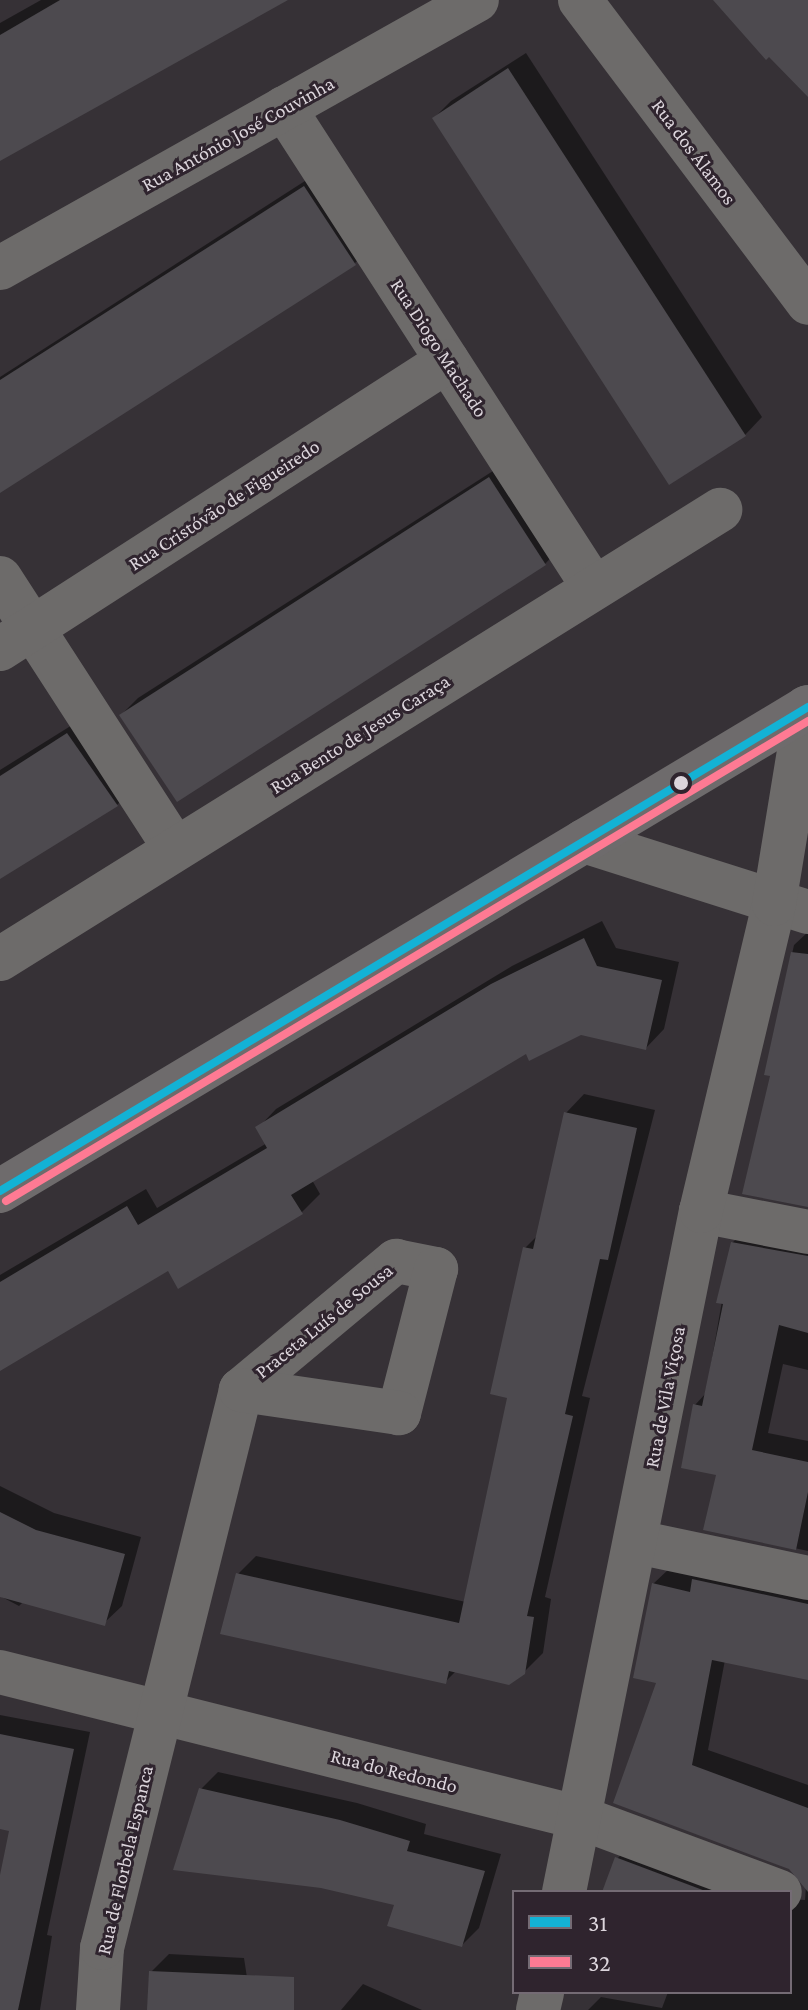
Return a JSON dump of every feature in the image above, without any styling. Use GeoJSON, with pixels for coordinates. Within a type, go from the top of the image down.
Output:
{"type":"FeatureCollection","features":[{"type":"Feature","properties":{"kind":"main road"},"geometry":{"type":"LineString","coordinates":[[0,1191],[807,707]]}},
{"type":"Feature","properties":{"kind":"street","name":"Rua António José Couvinha"},"geometry":{"type":"LineString","coordinates":[[0,268],[477,0]]}},
{"type":"Feature","properties":{"kind":"street","name":"Rua dos Álamos"},"geometry":{"type":"LineString","coordinates":[[580,0],[808,303]]}},
{"type":"Feature","properties":{"kind":"street","name":"Rua Diogo Machado"},"geometry":{"type":"LineString","coordinates":[[284,108],[594,588]]}},
{"type":"Feature","properties":{"kind":"street","name":"Rua Cristóvão de Figueiredo"},"geometry":{"type":"LineString","coordinates":[[17,639],[447,361]]}},
{"type":"Feature","properties":{"kind":"street","name":"Rua Bento de Jesus Caraça"},"geometry":{"type":"LineString","coordinates":[[0,959],[720,510]]}},
{"type":"Feature","properties":{"kind":"street"},"geometry":{"type":"LineString","coordinates":[[0,578],[17,639],[175,848]]}},
{"type":"Feature","properties":{"kind":"street","name":"Rua de Vila Viçosa"},"geometry":{"type":"LineString","coordinates":[[564,1890],[637,1542],[701,1211],[791,908],[807,707]]}},
{"type":"Feature","properties":{"kind":"street"},"geometry":{"type":"LineString","coordinates":[[584,841],[791,908]]}},
{"type":"Feature","properties":{"kind":"street"},"geometry":{"type":"LineString","coordinates":[[701,1211],[808,1232]]}},
{"type":"Feature","properties":{"kind":"street","name":"Praceta Luís de Sousa"},"geometry":{"type":"LineString","coordinates":[[160,1712],[241,1390]]}},
{"type":"Feature","properties":{"kind":"street"},"geometry":{"type":"LineString","coordinates":[[637,1542],[808,1578]]}},
{"type":"Feature","properties":{"kind":"street","name":"Rua do Redondo"},"geometry":{"type":"LineString","coordinates":[[0,1672],[581,1818],[775,1890]]}},
{"type":"Feature","properties":{"kind":"street","name":"Rua de Florbela Espanca"},"geometry":{"type":"LineString","coordinates":[[98,2010],[102,1948],[160,1712]]}},
{"type":"Feature","properties":{"kind":"building"},"geometry":{"type":"Polygon","coordinates":[[[60,0],[288,0],[0,161],[0,35],[60,0]]]}},
{"type":"Feature","properties":{"kind":"building"},"geometry":{"type":"Polygon","coordinates":[[[713,0],[808,0],[808,97],[769,57],[766,60],[713,0]]]}},
{"type":"Feature","properties":{"kind":"building"},"geometry":{"type":"Polygon","coordinates":[[[508,68],[746,436],[669,485],[432,118],[508,68]]]}},
{"type":"Feature","properties":{"kind":"building"},"geometry":{"type":"Polygon","coordinates":[[[304,186],[356,265],[0,493],[0,380],[304,186]]]}},
{"type":"Feature","properties":{"kind":"building"},"geometry":{"type":"Polygon","coordinates":[[[489,477],[546,565],[177,802],[119,715],[489,477]]]}},
{"type":"Feature","properties":{"kind":"building"},"geometry":{"type":"Polygon","coordinates":[[[67,733],[118,806],[0,879],[0,776],[67,733]]]}},
{"type":"Feature","properties":{"kind":"building"},"geometry":{"type":"Polygon","coordinates":[[[584,938],[597,966],[662,980],[646,1050],[581,1035],[529,1061],[526,1054],[291,1195],[303,1214],[178,1289],[168,1271],[0,1371],[0,1282],[127,1206],[138,1225],[267,1148],[255,1127],[491,984],[584,938]]]}},
{"type":"Feature","properties":{"kind":"building"},"geometry":{"type":"Polygon","coordinates":[[[791,952],[808,954],[808,1207],[742,1194],[770,1076],[764,1075],[791,952]]]}},
{"type":"Feature","properties":{"kind":"building"},"geometry":{"type":"Polygon","coordinates":[[[564,1112],[637,1128],[608,1260],[600,1259],[565,1414],[573,1416],[527,1616],[534,1617],[525,1674],[509,1685],[449,1671],[446,1684],[220,1634],[236,1573],[459,1623],[507,1398],[490,1394],[523,1247],[533,1249],[564,1112]]]}},
{"type":"Feature","properties":{"kind":"building"},"geometry":{"type":"Polygon","coordinates":[[[731,1242],[808,1256],[808,1333],[779,1325],[752,1450],[808,1462],[808,1492],[796,1550],[703,1530],[716,1475],[681,1468],[693,1404],[702,1406],[723,1304],[716,1303],[731,1242]]]}},
{"type":"Feature","properties":{"kind":"building"},"geometry":{"type":"Polygon","coordinates":[[[0,1512],[36,1530],[125,1554],[105,1626],[0,1597],[0,1512]]]}},
{"type":"Feature","properties":{"kind":"building"},"geometry":{"type":"Polygon","coordinates":[[[692,1579],[808,1604],[808,1680],[712,1660],[692,1765],[808,1808],[808,1892],[789,1869],[613,1803],[656,1683],[633,1678],[652,1583],[690,1592],[692,1579]]]}},
{"type":"Feature","properties":{"kind":"building"},"geometry":{"type":"Polygon","coordinates":[[[0,1734],[74,1749],[18,2010],[0,2010],[0,1875],[9,1831],[0,1829],[0,1734]]]}},
{"type":"Feature","properties":{"kind":"building"},"geometry":{"type":"Polygon","coordinates":[[[199,1788],[340,1820],[410,1841],[407,1851],[485,1871],[462,1947],[387,1926],[394,1905],[321,1888],[173,1870],[199,1788]]]}},
{"type":"Feature","properties":{"kind":"building"},"geometry":{"type":"Polygon","coordinates":[[[615,1857],[703,1890],[603,1890],[615,1857]]]}},
{"type":"Feature","properties":{"kind":"building"},"geometry":{"type":"Polygon","coordinates":[[[149,1971],[294,1977],[294,2010],[147,2010],[149,1971]]]}},
{"type":"Feature","properties":{"kind":"transit line","name":"31"},"geometry":{"type":"LineString","coordinates":[[0,1191],[808,707]]}},
{"type":"Feature","properties":{"kind":"transit line","name":"32"},"geometry":{"type":"LineString","coordinates":[[6,1201],[808,721]]}}]}
